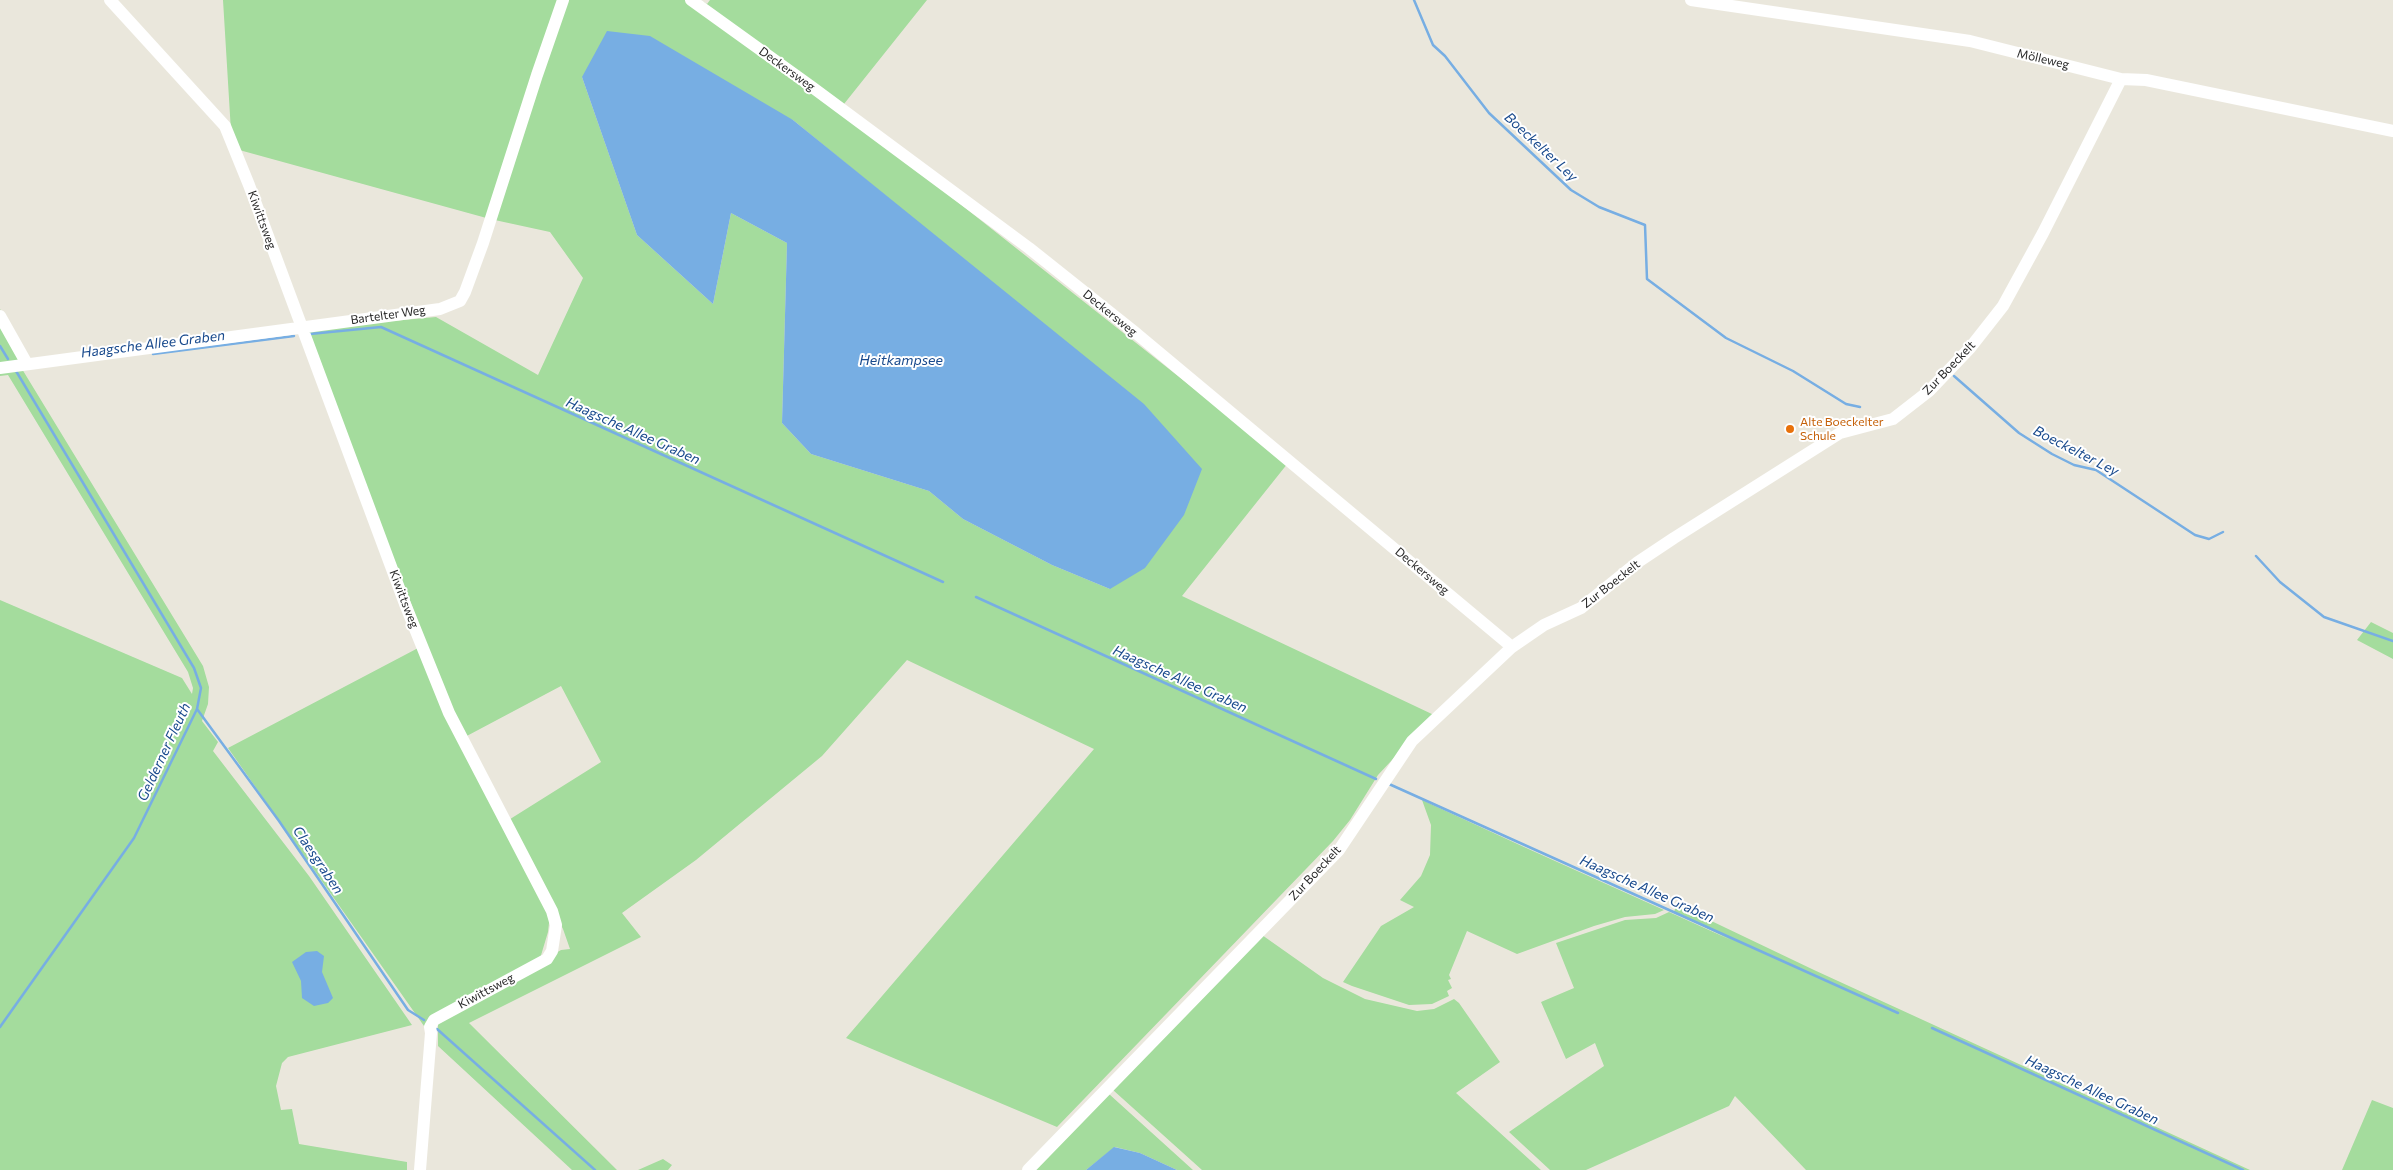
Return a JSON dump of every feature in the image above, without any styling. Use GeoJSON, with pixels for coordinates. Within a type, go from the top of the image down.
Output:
{"type":"FeatureCollection","features":[{"type":"Feature","properties":{"kind":"street","name":"Kiwittsweg"},"geometry":{"type":"LineString","coordinates":[[110,0],[225,126],[402,595],[449,713],[552,911],[556,925],[552,951],[547,959],[434,1020],[430,1027],[420,1170]]}},
{"type":"Feature","properties":{"kind":"street","name":"Bartelter Weg"},"geometry":{"type":"LineString","coordinates":[[0,368],[440,309],[460,301],[466,292],[484,243],[537,75],[563,0]]}},
{"type":"Feature","properties":{"kind":"street","name":"Deckersweg"},"geometry":{"type":"LineString","coordinates":[[691,0],[1029,248],[1137,334],[1512,647]]}},
{"type":"Feature","properties":{"kind":"street","name":"Mölleweg"},"geometry":{"type":"LineString","coordinates":[[1691,0],[1970,41],[2121,79],[2146,80],[2393,131]]}},
{"type":"Feature","properties":{"kind":"street","name":"Zur Boeckelt"},"geometry":{"type":"LineString","coordinates":[[1028,1170],[1339,850],[1412,741],[1512,647],[1544,625],[1581,608],[1638,562],[1840,434],[1894,419],[1929,391],[1970,348],[2003,306],[2043,233],[2121,79]]}},
{"type":"Feature","properties":{"kind":"street"},"geometry":{"type":"LineString","coordinates":[[0,316],[27,364]]}},
{"type":"Feature","properties":{"kind":"green space"},"geometry":{"type":"Polygon","coordinates":[[[223,0],[700,0],[707,4],[710,0],[927,0],[840,109],[1288,463],[1182,596],[1434,715],[1378,775],[1350,820],[1333,841],[1057,1127],[846,1038],[1094,749],[907,660],[822,756],[696,860],[622,913],[641,937],[469,1023],[617,1170],[572,1170],[438,1046],[438,1024],[561,950],[570,949],[563,929],[507,821],[601,762],[561,686],[463,738],[305,329],[436,317],[538,375],[583,278],[550,232],[490,219],[232,148],[223,0]],[[582,77],[637,235],[713,304],[731,213],[787,243],[782,423],[811,454],[929,491],[963,519],[1052,565],[1110,589],[949,248],[793,120],[582,77]]]}},
{"type":"Feature","properties":{"kind":"green space"},"geometry":{"type":"Polygon","coordinates":[[[0,309],[30,359],[0,363],[0,309]]]}},
{"type":"Feature","properties":{"kind":"green space"},"geometry":{"type":"Polygon","coordinates":[[[22,369],[203,666],[209,687],[208,704],[202,721],[218,742],[213,751],[309,876],[412,1025],[288,1057],[282,1063],[276,1086],[281,1110],[292,1109],[299,1144],[407,1162],[407,1170],[0,1170],[0,600],[182,678],[192,694],[193,688],[188,672],[8,375],[0,376],[0,373],[22,369]]]}},
{"type":"Feature","properties":{"kind":"green space"},"geometry":{"type":"Polygon","coordinates":[[[2371,622],[2393,633],[2393,659],[2357,640],[2371,622]]]}},
{"type":"Feature","properties":{"kind":"green space"},"geometry":{"type":"Polygon","coordinates":[[[420,647],[550,914],[548,932],[539,962],[453,1007],[424,1026],[228,748],[420,647]]]}},
{"type":"Feature","properties":{"kind":"green space"},"geometry":{"type":"Polygon","coordinates":[[[1422,800],[1664,910],[1655,914],[1625,917],[1594,926],[1517,954],[1467,931],[1449,975],[1451,979],[1448,980],[1452,988],[1447,991],[1449,996],[1432,1004],[1409,1005],[1343,982],[1381,926],[1414,907],[1400,900],[1421,876],[1430,855],[1431,825],[1422,800]]]}},
{"type":"Feature","properties":{"kind":"green space"},"geometry":{"type":"Polygon","coordinates":[[[1676,906],[1680,906],[1814,970],[2250,1170],[1806,1170],[1735,1096],[1729,1106],[1586,1170],[1550,1170],[1509,1132],[1604,1066],[1595,1043],[1566,1059],[1541,1002],[1574,988],[1556,943],[1625,920],[1656,918],[1669,912],[1731,940],[1674,912],[1676,906]]]}},
{"type":"Feature","properties":{"kind":"green space"},"geometry":{"type":"Polygon","coordinates":[[[1262,935],[1323,978],[1365,999],[1417,1011],[1434,1009],[1454,999],[1459,1003],[1500,1062],[1456,1093],[1541,1170],[1202,1170],[1113,1090],[1262,935]]]}},
{"type":"Feature","properties":{"kind":"green space"},"geometry":{"type":"Polygon","coordinates":[[[1109,1094],[1193,1170],[1177,1170],[1140,1153],[1115,1147],[1086,1170],[1034,1170],[1109,1094]]]}},
{"type":"Feature","properties":{"kind":"green space"},"geometry":{"type":"Polygon","coordinates":[[[2372,1100],[2393,1108],[2393,1170],[2342,1170],[2372,1100]]]}},
{"type":"Feature","properties":{"kind":"green space"},"geometry":{"type":"Polygon","coordinates":[[[663,1159],[672,1165],[668,1170],[638,1170],[663,1159]]]}},
{"type":"Feature","properties":{"kind":"water","name":"Heitkampsee"},"geometry":{"type":"Polygon","coordinates":[[[607,31],[650,36],[793,120],[1144,404],[1202,469],[1184,515],[1145,568],[1110,589],[1052,565],[963,519],[929,491],[811,454],[782,423],[787,243],[731,213],[713,304],[637,235],[582,77],[607,31]]]}},
{"type":"Feature","properties":{"kind":"water"},"geometry":{"type":"Polygon","coordinates":[[[317,951],[324,956],[322,972],[333,998],[328,1003],[314,1006],[302,998],[301,981],[292,962],[306,952],[317,951]]]}},
{"type":"Feature","properties":{"kind":"water"},"geometry":{"type":"Polygon","coordinates":[[[1114,1147],[1140,1153],[1177,1170],[1086,1170],[1114,1147]]]}},
{"type":"Feature","properties":{"kind":"waterway","name":"Boeckelter Ley"},"geometry":{"type":"LineString","coordinates":[[1414,0],[1433,45],[1445,56],[1489,113],[1571,190],[1599,207],[1645,225],[1647,279],[1726,338],[1793,371],[1846,404],[1860,407]]}},
{"type":"Feature","properties":{"kind":"waterway","name":"Haagsche Allee Graben"},"geometry":{"type":"LineString","coordinates":[[310,334],[381,327],[943,582]]}},
{"type":"Feature","properties":{"kind":"waterway","name":"Haagsche Allee Graben"},"geometry":{"type":"LineString","coordinates":[[153,354],[294,336]]}},
{"type":"Feature","properties":{"kind":"waterway","name":"Gelderner Fleuth"},"geometry":{"type":"LineString","coordinates":[[0,346],[8,359]]}},
{"type":"Feature","properties":{"kind":"waterway","name":"Gelderner Fleuth"},"geometry":{"type":"LineString","coordinates":[[0,1027],[134,838],[197,709],[201,688],[194,668],[16,371]]}},
{"type":"Feature","properties":{"kind":"waterway","name":"Boeckelter Ley"},"geometry":{"type":"LineString","coordinates":[[1954,376],[2019,433],[2052,454],[2074,465],[2096,470],[2195,535],[2209,539],[2223,532]]}},
{"type":"Feature","properties":{"kind":"waterway","name":"Boeckelter Ley"},"geometry":{"type":"LineString","coordinates":[[2256,556],[2280,582],[2324,617],[2393,641]]}},
{"type":"Feature","properties":{"kind":"waterway","name":"Haagsche Allee Graben"},"geometry":{"type":"LineString","coordinates":[[976,597],[1376,779]]}},
{"type":"Feature","properties":{"kind":"waterway","name":"Claesgraben"},"geometry":{"type":"LineString","coordinates":[[197,709],[279,821],[408,1010],[424,1020]]}},
{"type":"Feature","properties":{"kind":"waterway","name":"Haagsche Allee Graben"},"geometry":{"type":"LineString","coordinates":[[1389,784],[1898,1013]]}},
{"type":"Feature","properties":{"kind":"waterway","name":"Haagsche Allee Graben"},"geometry":{"type":"LineString","coordinates":[[1932,1028],[2243,1170]]}},
{"type":"Feature","properties":{"kind":"waterway","name":"Claesgraben"},"geometry":{"type":"LineString","coordinates":[[437,1029],[595,1170]]}},
{"type":"Feature","properties":{"kind":"place","name":"Alte Boeckelter Schule"},"geometry":{"type":"Point","coordinates":[1790,429]}}]}
